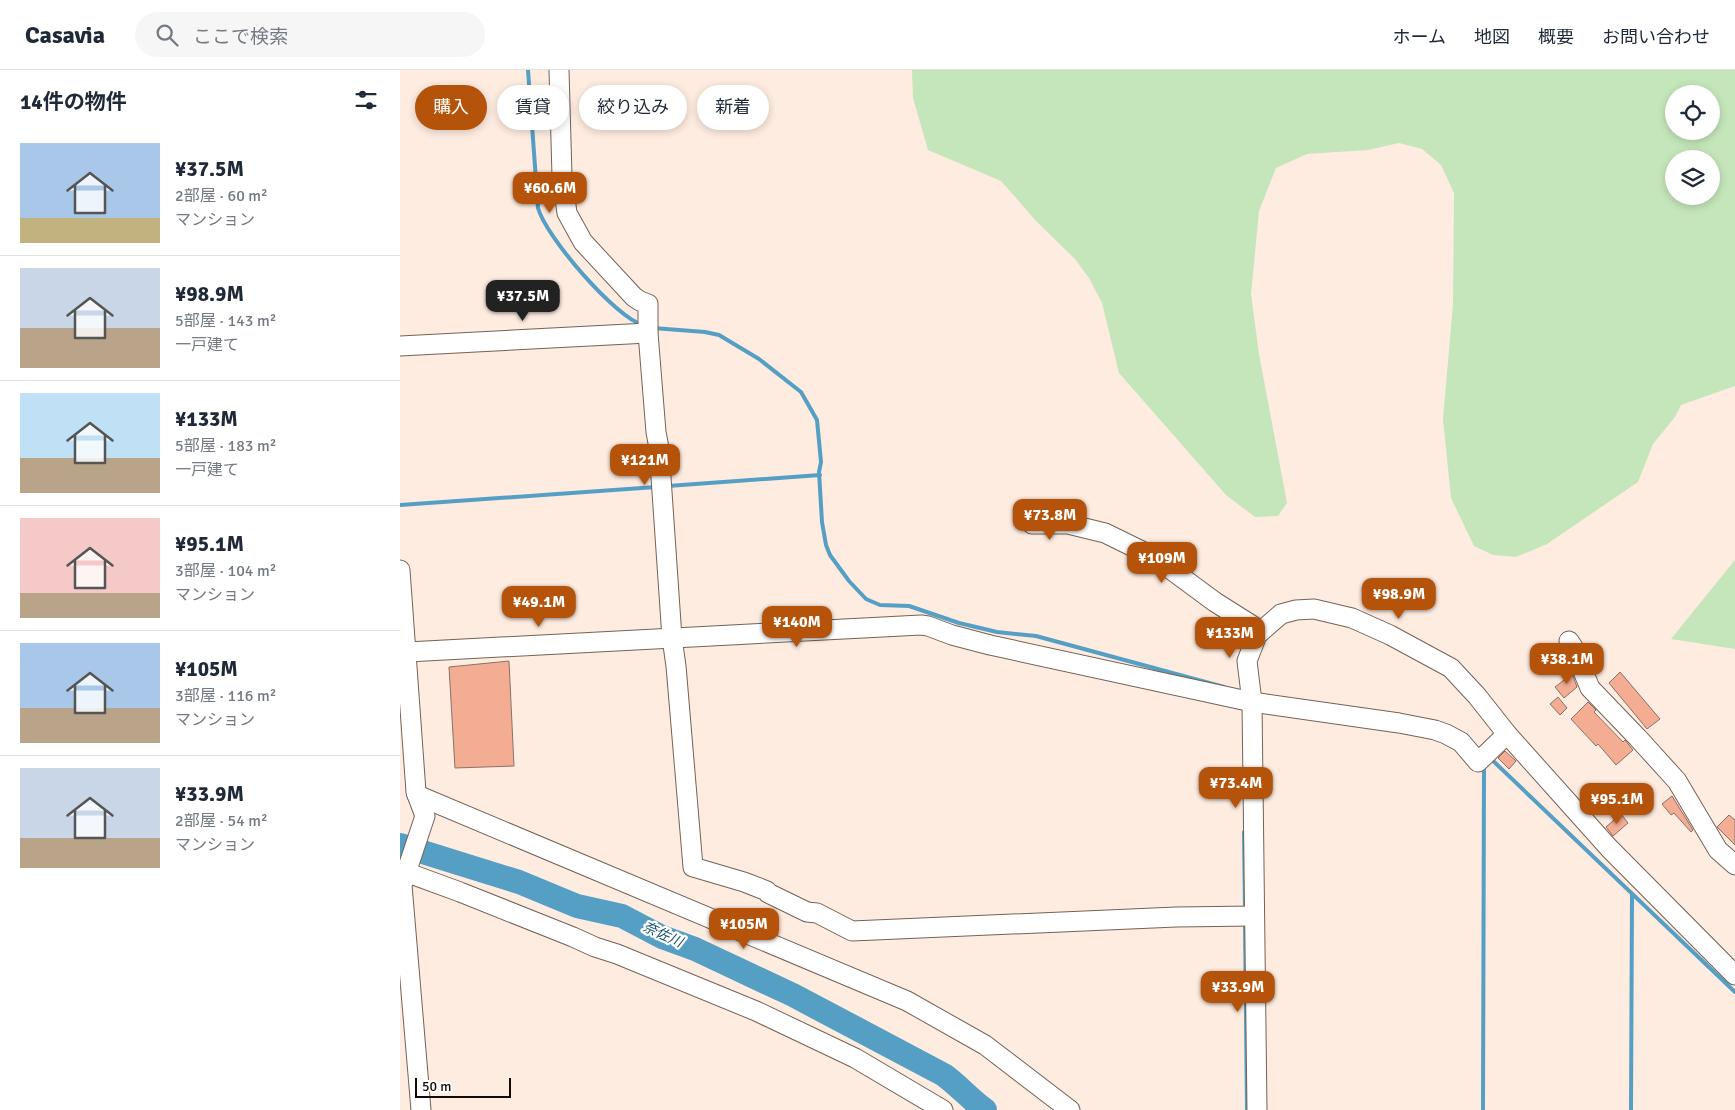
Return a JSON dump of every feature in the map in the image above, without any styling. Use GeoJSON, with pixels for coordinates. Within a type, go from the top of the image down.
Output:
{"type":"FeatureCollection","features":[{"type":"Feature","properties":{"kind":"street"},"geometry":{"type":"LineString","coordinates":[[559,70],[562,176],[567,213],[584,242],[634,297],[648,304],[648,333],[659,448],[672,638],[693,867],[752,885],[807,912],[817,913],[852,931],[1176,917],[1254,916]]}},
{"type":"Feature","properties":{"kind":"street"},"geometry":{"type":"LineString","coordinates":[[400,346],[648,333]]}},
{"type":"Feature","properties":{"kind":"street"},"geometry":{"type":"LineString","coordinates":[[1032,524],[1068,524],[1105,533],[1154,557],[1215,602],[1261,632]]}},
{"type":"Feature","properties":{"kind":"street"},"geometry":{"type":"LineString","coordinates":[[400,570],[417,795],[425,816],[404,869],[402,886],[421,1110]]}},
{"type":"Feature","properties":{"kind":"street"},"geometry":{"type":"LineString","coordinates":[[1256,1110],[1252,702],[1247,661],[1258,635],[1281,614],[1296,610],[1314,609],[1352,618],[1390,635],[1452,668],[1477,696],[1506,734],[1609,848],[1735,975]]}},
{"type":"Feature","properties":{"kind":"street"},"geometry":{"type":"LineString","coordinates":[[407,652],[918,625],[928,626],[952,635],[990,645],[1252,702],[1435,730],[1461,742],[1478,762],[1506,734]]}},
{"type":"Feature","properties":{"kind":"street"},"geometry":{"type":"LineString","coordinates":[[1569,641],[1590,688],[1677,781],[1718,850],[1735,864]]}},
{"type":"Feature","properties":{"kind":"street"},"geometry":{"type":"LineString","coordinates":[[417,795],[907,1001],[985,1045],[1070,1110]]}},
{"type":"Feature","properties":{"kind":"street"},"geometry":{"type":"LineString","coordinates":[[404,869],[573,937],[595,948],[617,954],[756,1011],[854,1058],[943,1110]]}},
{"type":"Feature","properties":{"kind":"green space"},"geometry":{"type":"Polygon","coordinates":[[[912,70],[1735,70],[1735,386],[1681,405],[1675,417],[1653,444],[1638,482],[1547,544],[1516,557],[1493,555],[1474,546],[1451,498],[1443,419],[1453,304],[1454,193],[1441,165],[1422,149],[1399,143],[1368,150],[1307,154],[1276,168],[1259,211],[1251,294],[1259,354],[1287,503],[1278,516],[1255,517],[1226,495],[1119,373],[1102,303],[1089,278],[1075,259],[1037,222],[1001,181],[928,150],[913,98],[912,70]]]}},
{"type":"Feature","properties":{"kind":"green space"},"geometry":{"type":"Polygon","coordinates":[[[1735,560],[1735,649],[1671,639],[1735,560]]]}},
{"type":"Feature","properties":{"kind":"building"},"geometry":{"type":"Polygon","coordinates":[[[509,661],[514,766],[455,768],[449,667],[509,661]]]}},
{"type":"Feature","properties":{"kind":"building"},"geometry":{"type":"Polygon","coordinates":[[[1570,668],[1577,687],[1564,698],[1555,687],[1568,677],[1565,671],[1570,668]]]}},
{"type":"Feature","properties":{"kind":"building"},"geometry":{"type":"Polygon","coordinates":[[[1620,672],[1660,719],[1647,729],[1609,683],[1620,672]]]}},
{"type":"Feature","properties":{"kind":"building"},"geometry":{"type":"Polygon","coordinates":[[[1558,697],[1567,708],[1560,715],[1550,704],[1558,697]]]}},
{"type":"Feature","properties":{"kind":"building"},"geometry":{"type":"Polygon","coordinates":[[[1588,702],[1596,710],[1594,712],[1623,742],[1625,740],[1633,750],[1616,765],[1598,744],[1596,746],[1571,719],[1588,702]]]}},
{"type":"Feature","properties":{"kind":"building"},"geometry":{"type":"Polygon","coordinates":[[[1505,751],[1516,761],[1509,769],[1498,758],[1505,751]]]}},
{"type":"Feature","properties":{"kind":"building"},"geometry":{"type":"Polygon","coordinates":[[[1672,796],[1693,830],[1691,832],[1674,813],[1671,815],[1662,804],[1672,796]]]}},
{"type":"Feature","properties":{"kind":"building"},"geometry":{"type":"Polygon","coordinates":[[[1621,814],[1628,823],[1613,836],[1606,827],[1621,814]]]}},
{"type":"Feature","properties":{"kind":"building"},"geometry":{"type":"Polygon","coordinates":[[[1729,815],[1735,820],[1735,845],[1717,827],[1729,815]]]}},
{"type":"Feature","properties":{"kind":"waterway"},"geometry":{"type":"LineString","coordinates":[[528,70],[538,208],[554,237],[583,274],[616,307],[631,319],[643,325]]}},
{"type":"Feature","properties":{"kind":"waterway"},"geometry":{"type":"LineString","coordinates":[[653,328],[705,332],[719,335],[759,359],[801,392],[817,420],[821,462],[819,472],[822,522],[826,545],[830,555],[849,581],[866,599],[880,605],[909,606],[959,623],[997,632],[1036,636],[1224,687]]}},
{"type":"Feature","properties":{"kind":"waterway"},"geometry":{"type":"LineString","coordinates":[[668,486],[820,475]]}},
{"type":"Feature","properties":{"kind":"waterway"},"geometry":{"type":"LineString","coordinates":[[400,505],[656,487]]}},
{"type":"Feature","properties":{"kind":"waterway"},"geometry":{"type":"LineString","coordinates":[[1489,757],[1735,992]]}},
{"type":"Feature","properties":{"kind":"waterway"},"geometry":{"type":"LineString","coordinates":[[1483,1110],[1484,765]]}},
{"type":"Feature","properties":{"kind":"waterway"},"geometry":{"type":"LineString","coordinates":[[1244,832],[1245,910]]}},
{"type":"Feature","properties":{"kind":"waterway","name":"奈佐川"},"geometry":{"type":"LineString","coordinates":[[400,845],[519,882],[577,906],[622,916],[662,937],[695,949],[793,995],[944,1075],[985,1110]]}},
{"type":"Feature","properties":{"kind":"waterway"},"geometry":{"type":"LineString","coordinates":[[1631,1110],[1632,895]]}},
{"type":"Feature","properties":{"kind":"waterway"},"geometry":{"type":"LineString","coordinates":[[1245,922],[1247,1110]]}}]}
